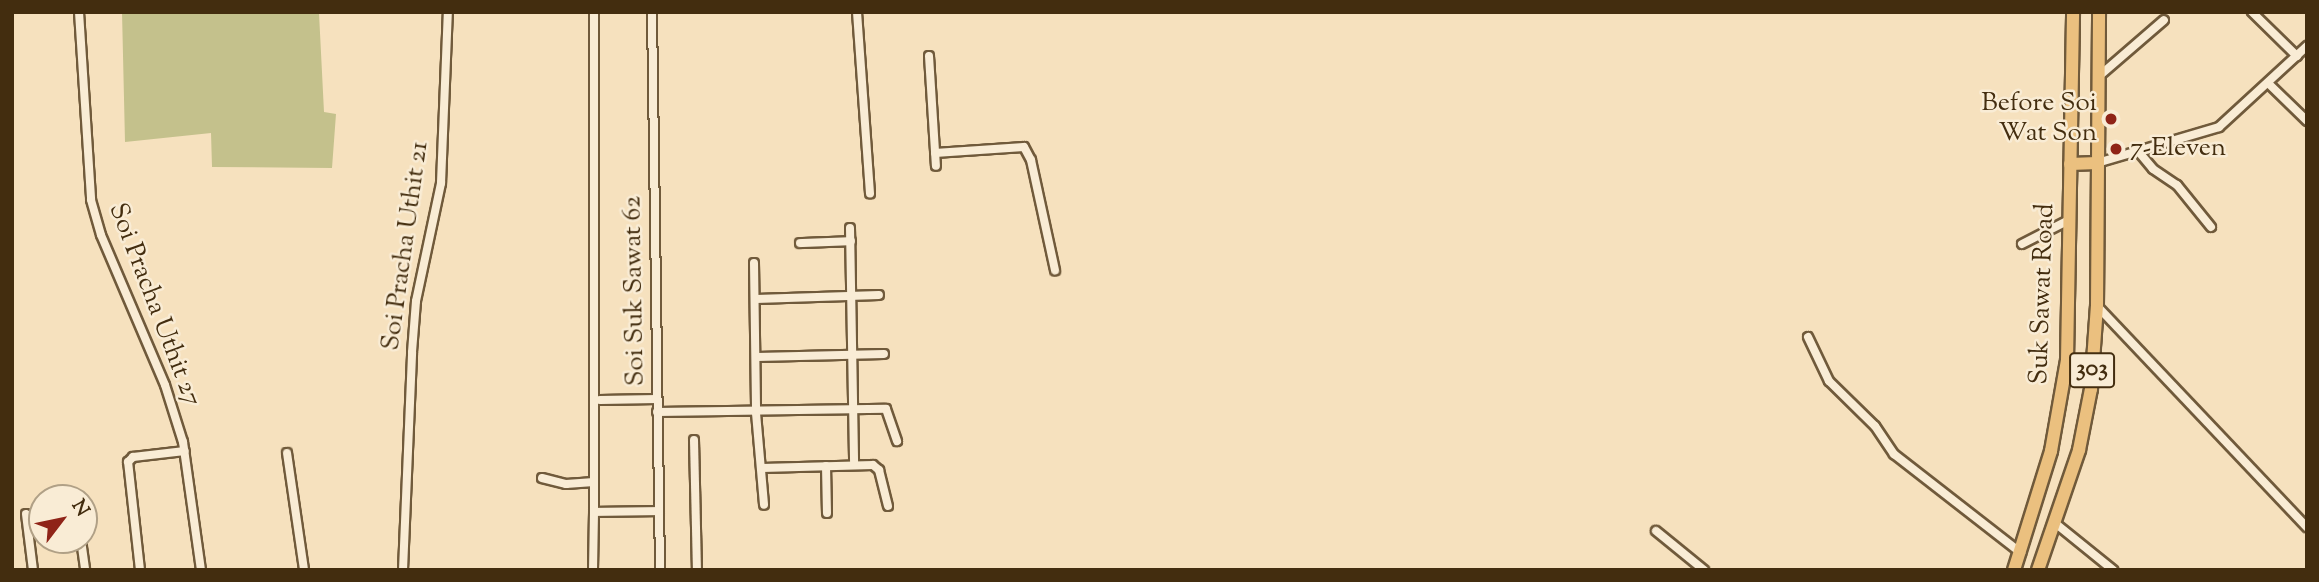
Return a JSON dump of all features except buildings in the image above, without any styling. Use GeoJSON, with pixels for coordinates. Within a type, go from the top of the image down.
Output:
{"type":"FeatureCollection","features":[{"type":"Feature","properties":{"kind":"main road","name":"Suk Sawat Road"},"geometry":{"type":"LineString","coordinates":[[2014,570],[2021,554],[2062,401],[2068,337],[2073,12]]}},
{"type":"Feature","properties":{"kind":"main road","name":"Suk Sawat Road"},"geometry":{"type":"LineString","coordinates":[[2038,570],[2055,523],[2087,410],[2096,306],[2099,12]]}},
{"type":"Feature","properties":{"kind":"main road"},"geometry":{"type":"LineString","coordinates":[[2070,164],[2097,163]]}},
{"type":"Feature","properties":{"kind":"street","name":"Soi Pracha Uthit 27"},"geometry":{"type":"LineString","coordinates":[[79,12],[96,221],[165,385],[185,452],[201,570]]}},
{"type":"Feature","properties":{"kind":"street","name":"Soi Pracha Uthit 21"},"geometry":{"type":"LineString","coordinates":[[403,570],[416,301],[441,183],[448,12]]}},
{"type":"Feature","properties":{"kind":"street"},"geometry":{"type":"LineString","coordinates":[[593,570],[594,12]]}},
{"type":"Feature","properties":{"kind":"street","name":"Soi Suk Sawat 62"},"geometry":{"type":"LineString","coordinates":[[652,12],[660,570]]}},
{"type":"Feature","properties":{"kind":"street"},"geometry":{"type":"LineString","coordinates":[[857,12],[870,194]]}},
{"type":"Feature","properties":{"kind":"street"},"geometry":{"type":"LineString","coordinates":[[2252,12],[2297,56]]}},
{"type":"Feature","properties":{"kind":"street"},"geometry":{"type":"LineString","coordinates":[[2098,77],[2164,20]]}},
{"type":"Feature","properties":{"kind":"street"},"geometry":{"type":"LineString","coordinates":[[2097,163],[2219,127],[2269,84],[2307,46]]}},
{"type":"Feature","properties":{"kind":"street"},"geometry":{"type":"LineString","coordinates":[[929,55],[936,166]]}},
{"type":"Feature","properties":{"kind":"street"},"geometry":{"type":"LineString","coordinates":[[2269,84],[2307,121]]}},
{"type":"Feature","properties":{"kind":"street"},"geometry":{"type":"LineString","coordinates":[[935,153],[1024,147],[1031,160],[1055,270]]}},
{"type":"Feature","properties":{"kind":"street"},"geometry":{"type":"LineString","coordinates":[[2138,151],[2153,169],[2177,185],[2211,227]]}},
{"type":"Feature","properties":{"kind":"street"},"geometry":{"type":"LineString","coordinates":[[2022,244],[2069,220]]}},
{"type":"Feature","properties":{"kind":"street"},"geometry":{"type":"LineString","coordinates":[[850,228],[854,465]]}},
{"type":"Feature","properties":{"kind":"street"},"geometry":{"type":"LineString","coordinates":[[800,243],[851,241]]}},
{"type":"Feature","properties":{"kind":"street"},"geometry":{"type":"LineString","coordinates":[[754,262],[756,412],[764,505]]}},
{"type":"Feature","properties":{"kind":"street"},"geometry":{"type":"LineString","coordinates":[[756,299],[879,295]]}},
{"type":"Feature","properties":{"kind":"street"},"geometry":{"type":"LineString","coordinates":[[2096,306],[2307,527]]}},
{"type":"Feature","properties":{"kind":"street"},"geometry":{"type":"LineString","coordinates":[[1808,337],[1829,381],[1875,426],[1894,454],[2021,554]]}},
{"type":"Feature","properties":{"kind":"street"},"geometry":{"type":"LineString","coordinates":[[757,357],[884,354]]}},
{"type":"Feature","properties":{"kind":"street"},"geometry":{"type":"LineString","coordinates":[[600,400],[657,399]]}},
{"type":"Feature","properties":{"kind":"street"},"geometry":{"type":"LineString","coordinates":[[657,412],[886,409],[897,441]]}},
{"type":"Feature","properties":{"kind":"street"},"geometry":{"type":"LineString","coordinates":[[694,440],[697,570]]}},
{"type":"Feature","properties":{"kind":"street"},"geometry":{"type":"LineString","coordinates":[[140,570],[128,462],[133,457],[185,452]]}},
{"type":"Feature","properties":{"kind":"street"},"geometry":{"type":"LineString","coordinates":[[287,453],[304,570]]}},
{"type":"Feature","properties":{"kind":"street"},"geometry":{"type":"LineString","coordinates":[[762,468],[854,465],[876,467],[888,506]]}},
{"type":"Feature","properties":{"kind":"street"},"geometry":{"type":"LineString","coordinates":[[826,466],[827,513]]}},
{"type":"Feature","properties":{"kind":"street"},"geometry":{"type":"LineString","coordinates":[[542,478],[566,484],[594,482]]}},
{"type":"Feature","properties":{"kind":"street"},"geometry":{"type":"LineString","coordinates":[[594,512],[659,511]]}},
{"type":"Feature","properties":{"kind":"street"},"geometry":{"type":"LineString","coordinates":[[26,514],[33,570]]}},
{"type":"Feature","properties":{"kind":"street"},"geometry":{"type":"LineString","coordinates":[[2055,523],[2113,570]]}},
{"type":"Feature","properties":{"kind":"street"},"geometry":{"type":"LineString","coordinates":[[1656,531],[1704,570]]}},
{"type":"Feature","properties":{"kind":"shaded area"},"geometry":{"type":"Polygon","coordinates":[[[122,12],[319,13],[324,112],[336,114],[332,168],[212,167],[211,133],[125,142],[122,12]]]}},
{"type":"Feature","properties":{"kind":"place","name":"Before Soi Wat Son"},"geometry":{"type":"Point","coordinates":[2111,119]}},
{"type":"Feature","properties":{"kind":"place","name":"7-Eleven"},"geometry":{"type":"Point","coordinates":[2116,149]}}]}
